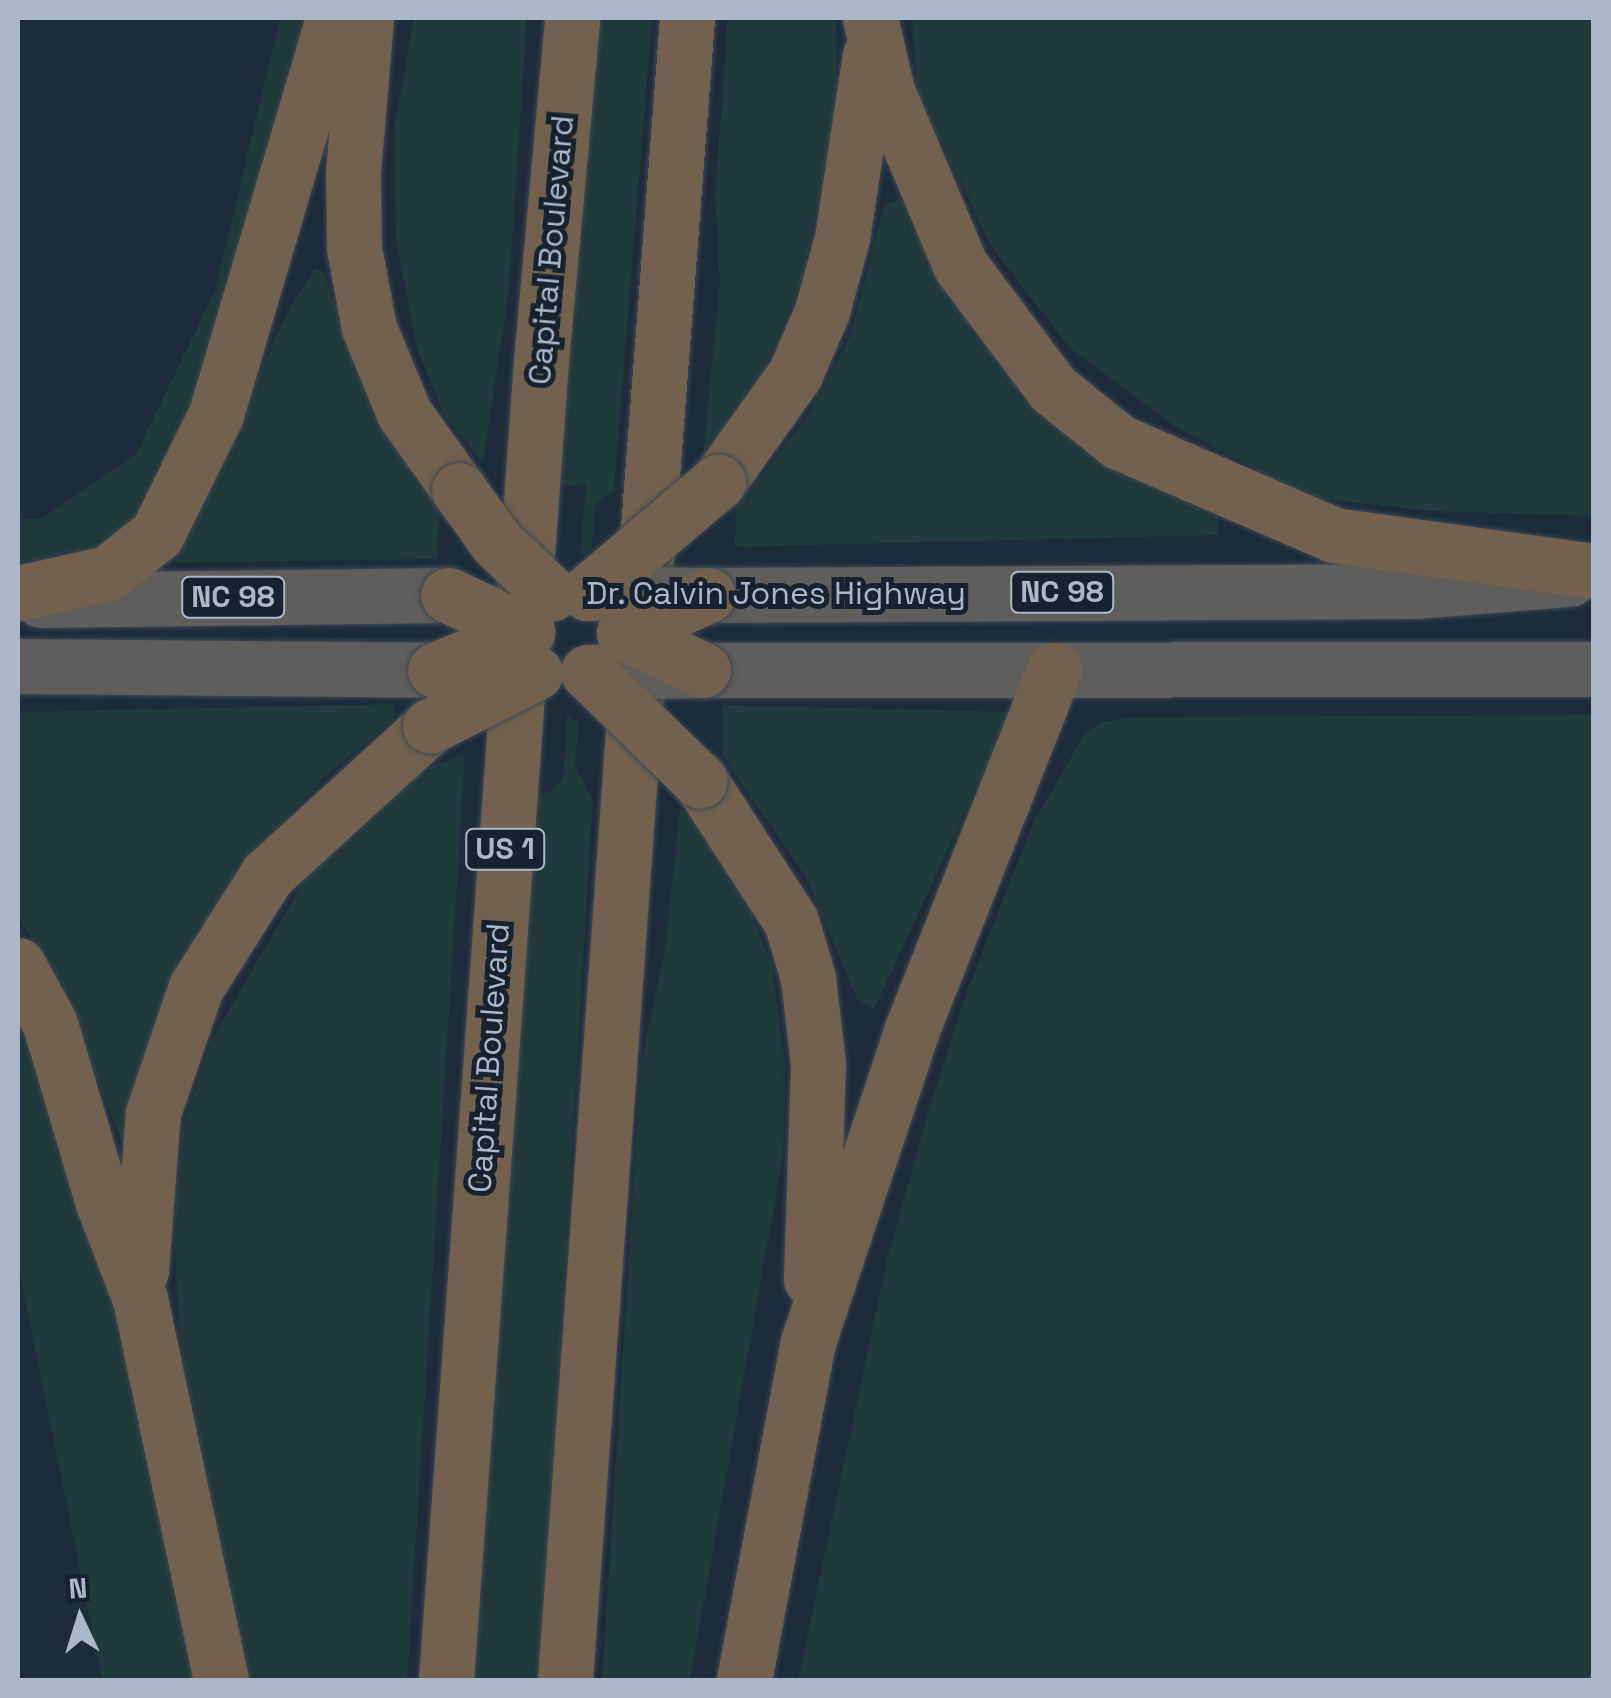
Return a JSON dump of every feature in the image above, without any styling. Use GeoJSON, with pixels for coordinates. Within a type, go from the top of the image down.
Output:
{"type":"FeatureCollection","features":[{"type":"Feature","properties":{"kind":"highway"},"geometry":{"type":"LineString","coordinates":[[18,597],[108,572],[157,534],[216,414],[333,18]]}},
{"type":"Feature","properties":{"kind":"highway"},"geometry":{"type":"LineString","coordinates":[[366,18],[353,173],[354,248],[369,328],[404,413],[497,543],[569,633],[700,781],[791,921],[808,978],[819,1162],[808,1342],[744,1680]]}},
{"type":"Feature","properties":{"kind":"highway","name":"Capital Boulevard"},"geometry":{"type":"LineString","coordinates":[[446,1680],[541,361],[572,18]]}},
{"type":"Feature","properties":{"kind":"highway"},"geometry":{"type":"LineString","coordinates":[[565,1680],[687,18]]}},
{"type":"Feature","properties":{"kind":"highway"},"geometry":{"type":"LineString","coordinates":[[140,1300],[152,1113],[196,987],[268,875],[430,726],[569,633],[718,482],[795,374],[822,310],[842,238],[871,30]]}},
{"type":"Feature","properties":{"kind":"highway"},"geometry":{"type":"LineString","coordinates":[[871,30],[927,200],[960,265],[1053,389],[1118,442],[1334,535],[1594,574]]}},
{"type":"Feature","properties":{"kind":"highway","name":"Dr. Calvin Jones Highway"},"geometry":{"type":"LineString","coordinates":[[569,633],[708,595],[1416,591],[1594,574]]}},
{"type":"Feature","properties":{"kind":"highway","name":"NC 98"},"geometry":{"type":"LineString","coordinates":[[18,597],[448,595],[569,633]]}},
{"type":"Feature","properties":{"kind":"highway"},"geometry":{"type":"LineString","coordinates":[[569,633],[703,670],[1594,670]]}},
{"type":"Feature","properties":{"kind":"highway","name":"NC 98"},"geometry":{"type":"LineString","coordinates":[[18,666],[435,670],[569,633]]}},
{"type":"Feature","properties":{"kind":"highway"},"geometry":{"type":"LineString","coordinates":[[808,1342],[912,1029],[1054,670]]}},
{"type":"Feature","properties":{"kind":"highway"},"geometry":{"type":"LineString","coordinates":[[18,965],[50,1024],[102,1200],[140,1300],[221,1680]]}},
{"type":"Feature","properties":{"kind":"green space"},"geometry":{"type":"Polygon","coordinates":[[[280,18],[315,18],[237,304],[143,518],[94,549],[54,561],[18,561],[18,519],[41,519],[136,454],[215,291],[280,18]]]}},
{"type":"Feature","properties":{"kind":"green space"},"geometry":{"type":"Polygon","coordinates":[[[414,18],[527,18],[509,290],[483,463],[445,417],[417,348],[396,240],[394,129],[414,18]]]}},
{"type":"Feature","properties":{"kind":"green space"},"geometry":{"type":"Polygon","coordinates":[[[595,18],[652,18],[614,491],[596,502],[591,550],[580,556],[586,484],[564,486],[559,474],[595,18]]]}},
{"type":"Feature","properties":{"kind":"green space"},"geometry":{"type":"Polygon","coordinates":[[[728,18],[836,18],[838,103],[803,278],[745,414],[703,455],[720,282],[715,194],[728,18]]]}},
{"type":"Feature","properties":{"kind":"green space"},"geometry":{"type":"Polygon","coordinates":[[[912,18],[1593,18],[1593,516],[1433,511],[1309,498],[1176,427],[1070,348],[992,248],[917,94],[912,18]]]}},
{"type":"Feature","properties":{"kind":"green space"},"geometry":{"type":"Polygon","coordinates":[[[902,198],[932,257],[1218,514],[1219,535],[735,547],[736,509],[809,414],[850,336],[884,205],[902,198]]]}},
{"type":"Feature","properties":{"kind":"green space"},"geometry":{"type":"Polygon","coordinates":[[[315,269],[323,271],[354,354],[440,508],[437,559],[178,563],[174,559],[285,317],[315,269]]]}},
{"type":"Feature","properties":{"kind":"green space"},"geometry":{"type":"Polygon","coordinates":[[[396,704],[394,720],[323,778],[244,869],[125,1149],[62,992],[18,914],[18,712],[396,704]]]}},
{"type":"Feature","properties":{"kind":"green space"},"geometry":{"type":"Polygon","coordinates":[[[723,705],[1011,712],[874,1010],[857,999],[805,876],[723,757],[723,705]]]}},
{"type":"Feature","properties":{"kind":"green space"},"geometry":{"type":"Polygon","coordinates":[[[567,715],[578,723],[575,764],[593,800],[540,1680],[473,1680],[536,795],[550,792],[563,779],[567,715]]]}},
{"type":"Feature","properties":{"kind":"green space"},"geometry":{"type":"Polygon","coordinates":[[[1593,715],[1593,1680],[798,1680],[887,1260],[927,1116],[965,996],[1034,821],[1084,735],[1101,722],[1139,717],[1593,715]]]}},
{"type":"Feature","properties":{"kind":"green space"},"geometry":{"type":"Polygon","coordinates":[[[465,755],[407,1680],[244,1680],[179,1336],[174,1224],[183,1127],[212,1039],[314,864],[411,772],[465,755]]]}},
{"type":"Feature","properties":{"kind":"green space"},"geometry":{"type":"Polygon","coordinates":[[[680,810],[694,815],[739,881],[772,965],[786,1070],[783,1156],[690,1680],[602,1680],[641,1062],[665,950],[680,810]]]}},
{"type":"Feature","properties":{"kind":"green space"},"geometry":{"type":"Polygon","coordinates":[[[18,1001],[97,1231],[199,1680],[102,1680],[18,1263],[18,1001]]]}}]}
